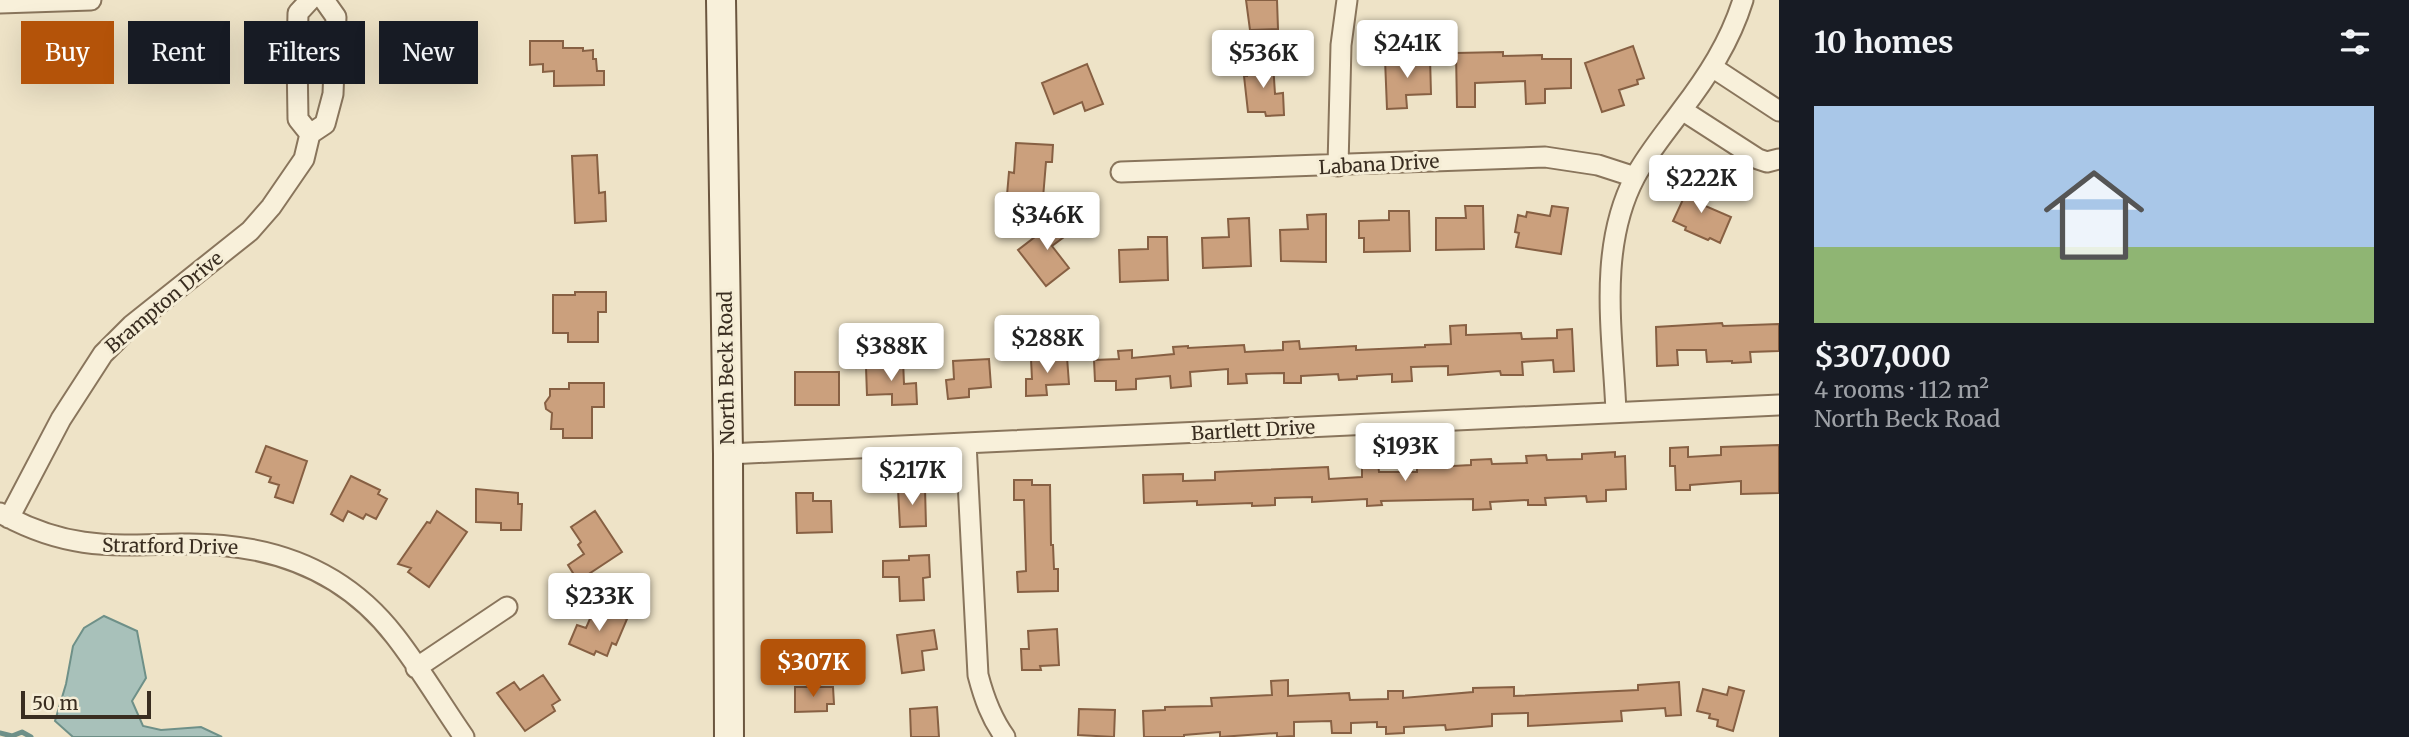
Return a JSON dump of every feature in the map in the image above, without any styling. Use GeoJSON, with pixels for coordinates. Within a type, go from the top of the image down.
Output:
{"type":"FeatureCollection","features":[{"type":"Feature","properties":{"kind":"main road","name":"North Beck Road"},"geometry":{"type":"LineString","coordinates":[[721,0],[729,737]]}},
{"type":"Feature","properties":{"kind":"street"},"geometry":{"type":"LineString","coordinates":[[0,3],[91,0]]}},
{"type":"Feature","properties":{"kind":"street"},"geometry":{"type":"LineString","coordinates":[[310,0],[299,13],[297,56],[298,119],[310,134]]}},
{"type":"Feature","properties":{"kind":"street","name":"Brampton Drive"},"geometry":{"type":"LineString","coordinates":[[4,516],[103,354],[132,325],[250,231],[271,207],[304,159],[310,134],[325,124],[332,94],[335,16],[324,0]]}},
{"type":"Feature","properties":{"kind":"street"},"geometry":{"type":"LineString","coordinates":[[1338,166],[1341,45],[1347,0]]}},
{"type":"Feature","properties":{"kind":"street"},"geometry":{"type":"LineString","coordinates":[[1616,412],[1611,260],[1619,217],[1635,177],[1651,150],[1726,45],[1743,0]]}},
{"type":"Feature","properties":{"kind":"street"},"geometry":{"type":"LineString","coordinates":[[1712,67],[1779,111]]}},
{"type":"Feature","properties":{"kind":"street"},"geometry":{"type":"LineString","coordinates":[[1682,110],[1758,159],[1767,162],[1779,159]]}},
{"type":"Feature","properties":{"kind":"street","name":"Labana Drive"},"geometry":{"type":"LineString","coordinates":[[1121,172],[1545,157],[1598,164],[1635,177]]}},
{"type":"Feature","properties":{"kind":"street","name":"Bartlett Drive"},"geometry":{"type":"LineString","coordinates":[[728,454],[1779,405]]}},
{"type":"Feature","properties":{"kind":"street"},"geometry":{"type":"LineString","coordinates":[[966,443],[978,675],[995,723],[1005,737]]}},
{"type":"Feature","properties":{"kind":"street","name":"Stratford Drive"},"geometry":{"type":"LineString","coordinates":[[4,516],[46,535],[86,544],[120,547],[220,544],[248,547],[282,556],[314,569],[344,587],[395,636],[464,737]]}},
{"type":"Feature","properties":{"kind":"street"},"geometry":{"type":"LineString","coordinates":[[416,668],[507,607]]}},
{"type":"Feature","properties":{"kind":"water"},"geometry":{"type":"Polygon","coordinates":[[[104,616],[137,631],[146,678],[132,701],[143,726],[161,730],[201,727],[222,737],[73,737],[55,721],[73,646],[84,628],[104,616]]]}},
{"type":"Feature","properties":{"kind":"building"},"geometry":{"type":"Polygon","coordinates":[[[1246,0],[1277,0],[1278,29],[1250,30],[1246,0]]]}},
{"type":"Feature","properties":{"kind":"building"},"geometry":{"type":"Polygon","coordinates":[[[530,41],[563,41],[563,48],[593,50],[597,71],[604,71],[604,85],[554,86],[554,71],[543,72],[543,64],[530,65],[530,41]]]}},
{"type":"Feature","properties":{"kind":"building"},"geometry":{"type":"Polygon","coordinates":[[[1633,46],[1644,78],[1637,80],[1638,84],[1619,90],[1624,105],[1602,112],[1585,63],[1633,46]]]}},
{"type":"Feature","properties":{"kind":"building"},"geometry":{"type":"Polygon","coordinates":[[[1503,52],[1503,56],[1542,55],[1542,59],[1571,59],[1571,88],[1545,89],[1545,103],[1526,104],[1525,81],[1475,83],[1475,107],[1457,107],[1456,53],[1503,52]]]}},
{"type":"Feature","properties":{"kind":"building"},"geometry":{"type":"Polygon","coordinates":[[[1430,57],[1431,94],[1406,95],[1407,108],[1387,109],[1385,59],[1430,57]]]}},
{"type":"Feature","properties":{"kind":"building"},"geometry":{"type":"Polygon","coordinates":[[[1273,63],[1275,94],[1283,93],[1284,115],[1266,116],[1265,112],[1248,112],[1244,76],[1247,76],[1246,64],[1273,63]]]}},
{"type":"Feature","properties":{"kind":"building"},"geometry":{"type":"Polygon","coordinates":[[[1087,64],[1103,104],[1085,111],[1082,102],[1054,114],[1042,83],[1087,64]]]}},
{"type":"Feature","properties":{"kind":"building"},"geometry":{"type":"Polygon","coordinates":[[[1016,143],[1053,145],[1052,162],[1046,162],[1043,198],[1007,195],[1009,172],[1014,173],[1016,143]]]}},
{"type":"Feature","properties":{"kind":"building"},"geometry":{"type":"Polygon","coordinates":[[[597,155],[599,193],[605,192],[606,221],[575,223],[572,156],[597,155]]]}},
{"type":"Feature","properties":{"kind":"building"},"geometry":{"type":"Polygon","coordinates":[[[1692,180],[1711,188],[1703,205],[1731,217],[1720,243],[1685,230],[1686,227],[1673,221],[1692,180]]]}},
{"type":"Feature","properties":{"kind":"building"},"geometry":{"type":"Polygon","coordinates":[[[1465,206],[1483,206],[1484,249],[1436,250],[1436,218],[1466,218],[1465,206]]]}},
{"type":"Feature","properties":{"kind":"building"},"geometry":{"type":"Polygon","coordinates":[[[1552,206],[1568,208],[1561,254],[1516,247],[1519,233],[1515,232],[1518,215],[1526,217],[1527,212],[1550,216],[1552,206]]]}},
{"type":"Feature","properties":{"kind":"building"},"geometry":{"type":"Polygon","coordinates":[[[1389,211],[1409,211],[1410,251],[1364,252],[1364,238],[1359,238],[1359,221],[1389,220],[1389,211]]]}},
{"type":"Feature","properties":{"kind":"building"},"geometry":{"type":"Polygon","coordinates":[[[1326,214],[1326,262],[1281,261],[1280,230],[1308,229],[1307,215],[1326,214]]]}},
{"type":"Feature","properties":{"kind":"building"},"geometry":{"type":"Polygon","coordinates":[[[1061,217],[1072,231],[1052,246],[1069,268],[1046,286],[1018,250],[1061,217]]]}},
{"type":"Feature","properties":{"kind":"building"},"geometry":{"type":"Polygon","coordinates":[[[1249,218],[1251,266],[1203,268],[1202,238],[1229,237],[1228,219],[1249,218]]]}},
{"type":"Feature","properties":{"kind":"building"},"geometry":{"type":"Polygon","coordinates":[[[1148,237],[1167,237],[1168,280],[1120,282],[1119,250],[1148,249],[1148,237]]]}},
{"type":"Feature","properties":{"kind":"building"},"geometry":{"type":"Polygon","coordinates":[[[575,292],[606,292],[606,312],[598,312],[598,342],[568,342],[568,333],[553,333],[553,295],[575,295],[575,292]]]}},
{"type":"Feature","properties":{"kind":"building"},"geometry":{"type":"Polygon","coordinates":[[[1722,323],[1723,326],[1779,324],[1779,351],[1750,352],[1751,362],[1732,363],[1707,362],[1706,350],[1677,350],[1678,365],[1657,366],[1656,327],[1722,323]]]}},
{"type":"Feature","properties":{"kind":"building"},"geometry":{"type":"Polygon","coordinates":[[[1466,325],[1466,335],[1521,333],[1522,339],[1557,338],[1557,330],[1572,329],[1574,371],[1554,372],[1553,360],[1522,362],[1523,375],[1501,375],[1500,371],[1448,375],[1448,366],[1411,367],[1412,381],[1392,382],[1392,374],[1339,380],[1338,374],[1301,376],[1301,383],[1284,383],[1284,373],[1246,374],[1247,383],[1228,384],[1228,369],[1190,372],[1191,386],[1171,388],[1170,376],[1136,379],[1136,389],[1116,390],[1116,381],[1095,381],[1094,360],[1119,359],[1118,351],[1132,350],[1132,358],[1174,354],[1173,347],[1188,346],[1244,345],[1245,352],[1283,350],[1283,342],[1299,341],[1300,349],[1356,346],[1356,350],[1425,347],[1451,344],[1450,326],[1466,325]]]}},
{"type":"Feature","properties":{"kind":"building"},"geometry":{"type":"Polygon","coordinates":[[[1067,357],[1069,384],[1046,385],[1047,395],[1026,396],[1026,379],[1032,379],[1031,359],[1067,357]]]}},
{"type":"Feature","properties":{"kind":"building"},"geometry":{"type":"Polygon","coordinates":[[[989,359],[991,387],[969,389],[969,397],[948,399],[946,380],[954,379],[953,361],[989,359]]]}},
{"type":"Feature","properties":{"kind":"building"},"geometry":{"type":"Polygon","coordinates":[[[903,360],[904,384],[916,383],[917,404],[892,405],[892,394],[867,395],[866,367],[889,366],[889,361],[903,360]]]}},
{"type":"Feature","properties":{"kind":"building"},"geometry":{"type":"Polygon","coordinates":[[[795,372],[839,372],[839,405],[795,405],[795,372]]]}},
{"type":"Feature","properties":{"kind":"building"},"geometry":{"type":"Polygon","coordinates":[[[569,383],[604,383],[604,407],[592,407],[592,438],[563,438],[563,429],[551,429],[552,413],[546,409],[545,403],[550,396],[550,389],[569,389],[569,383]]]}},
{"type":"Feature","properties":{"kind":"building"},"geometry":{"type":"Polygon","coordinates":[[[1779,445],[1779,493],[1741,494],[1741,481],[1690,485],[1690,490],[1676,490],[1675,466],[1670,466],[1670,448],[1688,447],[1688,457],[1721,455],[1721,447],[1779,445]]]}},
{"type":"Feature","properties":{"kind":"building"},"geometry":{"type":"Polygon","coordinates":[[[266,446],[307,461],[293,503],[275,497],[279,485],[269,482],[271,477],[256,472],[266,446]]]}},
{"type":"Feature","properties":{"kind":"building"},"geometry":{"type":"Polygon","coordinates":[[[1615,452],[1615,457],[1625,456],[1626,489],[1606,490],[1606,501],[1587,502],[1586,496],[1545,498],[1546,505],[1528,505],[1528,500],[1490,502],[1491,509],[1473,510],[1473,499],[1381,501],[1382,505],[1367,506],[1367,499],[1312,502],[1312,497],[1275,498],[1275,505],[1252,506],[1252,503],[1197,505],[1197,501],[1144,503],[1143,475],[1183,474],[1183,481],[1215,480],[1215,472],[1328,467],[1329,479],[1362,477],[1362,464],[1378,463],[1379,472],[1417,472],[1417,463],[1435,462],[1435,467],[1471,465],[1471,460],[1491,459],[1492,464],[1527,463],[1526,456],[1546,455],[1547,460],[1582,459],[1582,454],[1615,452]]]}},
{"type":"Feature","properties":{"kind":"building"},"geometry":{"type":"Polygon","coordinates":[[[351,476],[380,490],[378,494],[387,499],[376,519],[366,514],[363,519],[348,511],[343,521],[331,514],[351,476]]]}},
{"type":"Feature","properties":{"kind":"building"},"geometry":{"type":"Polygon","coordinates":[[[1014,480],[1032,480],[1032,485],[1050,485],[1051,545],[1054,569],[1058,569],[1058,591],[1018,592],[1017,572],[1026,571],[1024,500],[1014,500],[1014,480]]]}},
{"type":"Feature","properties":{"kind":"building"},"geometry":{"type":"Polygon","coordinates":[[[925,488],[926,526],[900,527],[898,489],[925,488]]]}},
{"type":"Feature","properties":{"kind":"building"},"geometry":{"type":"Polygon","coordinates":[[[476,489],[518,493],[518,504],[522,504],[521,530],[501,530],[501,523],[476,522],[476,489]]]}},
{"type":"Feature","properties":{"kind":"building"},"geometry":{"type":"Polygon","coordinates":[[[796,493],[813,493],[813,501],[831,501],[832,532],[797,533],[796,493]]]}},
{"type":"Feature","properties":{"kind":"building"},"geometry":{"type":"Polygon","coordinates":[[[437,511],[467,532],[429,587],[408,572],[411,568],[398,564],[437,511]]]}},
{"type":"Feature","properties":{"kind":"building"},"geometry":{"type":"Polygon","coordinates":[[[595,511],[622,552],[578,581],[568,565],[584,554],[578,545],[581,542],[571,527],[595,511]]]}},
{"type":"Feature","properties":{"kind":"building"},"geometry":{"type":"Polygon","coordinates":[[[929,555],[930,577],[923,578],[924,600],[900,601],[899,577],[883,577],[883,561],[909,560],[909,556],[929,555]]]}},
{"type":"Feature","properties":{"kind":"building"},"geometry":{"type":"Polygon","coordinates":[[[601,608],[627,619],[616,645],[612,643],[607,656],[596,651],[594,655],[569,644],[577,625],[586,628],[592,614],[598,617],[601,608]]]}},
{"type":"Feature","properties":{"kind":"building"},"geometry":{"type":"Polygon","coordinates":[[[1057,629],[1059,665],[1040,666],[1041,670],[1022,670],[1021,649],[1029,649],[1028,631],[1057,629]]]}},
{"type":"Feature","properties":{"kind":"building"},"geometry":{"type":"Polygon","coordinates":[[[934,630],[937,649],[922,651],[924,670],[902,673],[897,635],[934,630]]]}},
{"type":"Feature","properties":{"kind":"building"},"geometry":{"type":"Polygon","coordinates":[[[543,675],[560,700],[552,705],[555,711],[525,731],[497,693],[514,682],[520,690],[543,675]]]}},
{"type":"Feature","properties":{"kind":"building"},"geometry":{"type":"Polygon","coordinates":[[[1288,680],[1288,696],[1349,693],[1350,700],[1388,699],[1388,691],[1403,691],[1403,698],[1473,692],[1473,688],[1514,687],[1514,696],[1638,690],[1638,685],[1679,682],[1681,715],[1666,716],[1665,708],[1621,711],[1622,721],[1528,726],[1528,713],[1492,714],[1492,726],[1446,730],[1445,725],[1404,727],[1404,733],[1386,734],[1386,727],[1377,727],[1377,722],[1351,723],[1351,733],[1332,733],[1331,721],[1294,722],[1294,736],[1277,737],[1277,733],[1220,737],[1220,732],[1184,737],[1144,737],[1143,711],[1165,710],[1165,707],[1212,706],[1211,698],[1272,695],[1271,681],[1288,680]]]}},
{"type":"Feature","properties":{"kind":"building"},"geometry":{"type":"Polygon","coordinates":[[[795,687],[833,687],[834,704],[827,704],[827,711],[795,712],[795,687]]]}},
{"type":"Feature","properties":{"kind":"building"},"geometry":{"type":"Polygon","coordinates":[[[1729,687],[1744,691],[1733,731],[1717,726],[1718,720],[1709,718],[1710,714],[1697,711],[1703,689],[1727,695],[1729,687]]]}},
{"type":"Feature","properties":{"kind":"building"},"geometry":{"type":"Polygon","coordinates":[[[937,707],[939,737],[911,737],[910,709],[937,707]]]}},
{"type":"Feature","properties":{"kind":"building"},"geometry":{"type":"Polygon","coordinates":[[[1079,709],[1115,710],[1114,737],[1078,735],[1079,709]]]}},
{"type":"Feature","properties":{"kind":"waterway"},"geometry":{"type":"LineString","coordinates":[[0,733],[12,736],[22,732],[31,737]]}}]}
